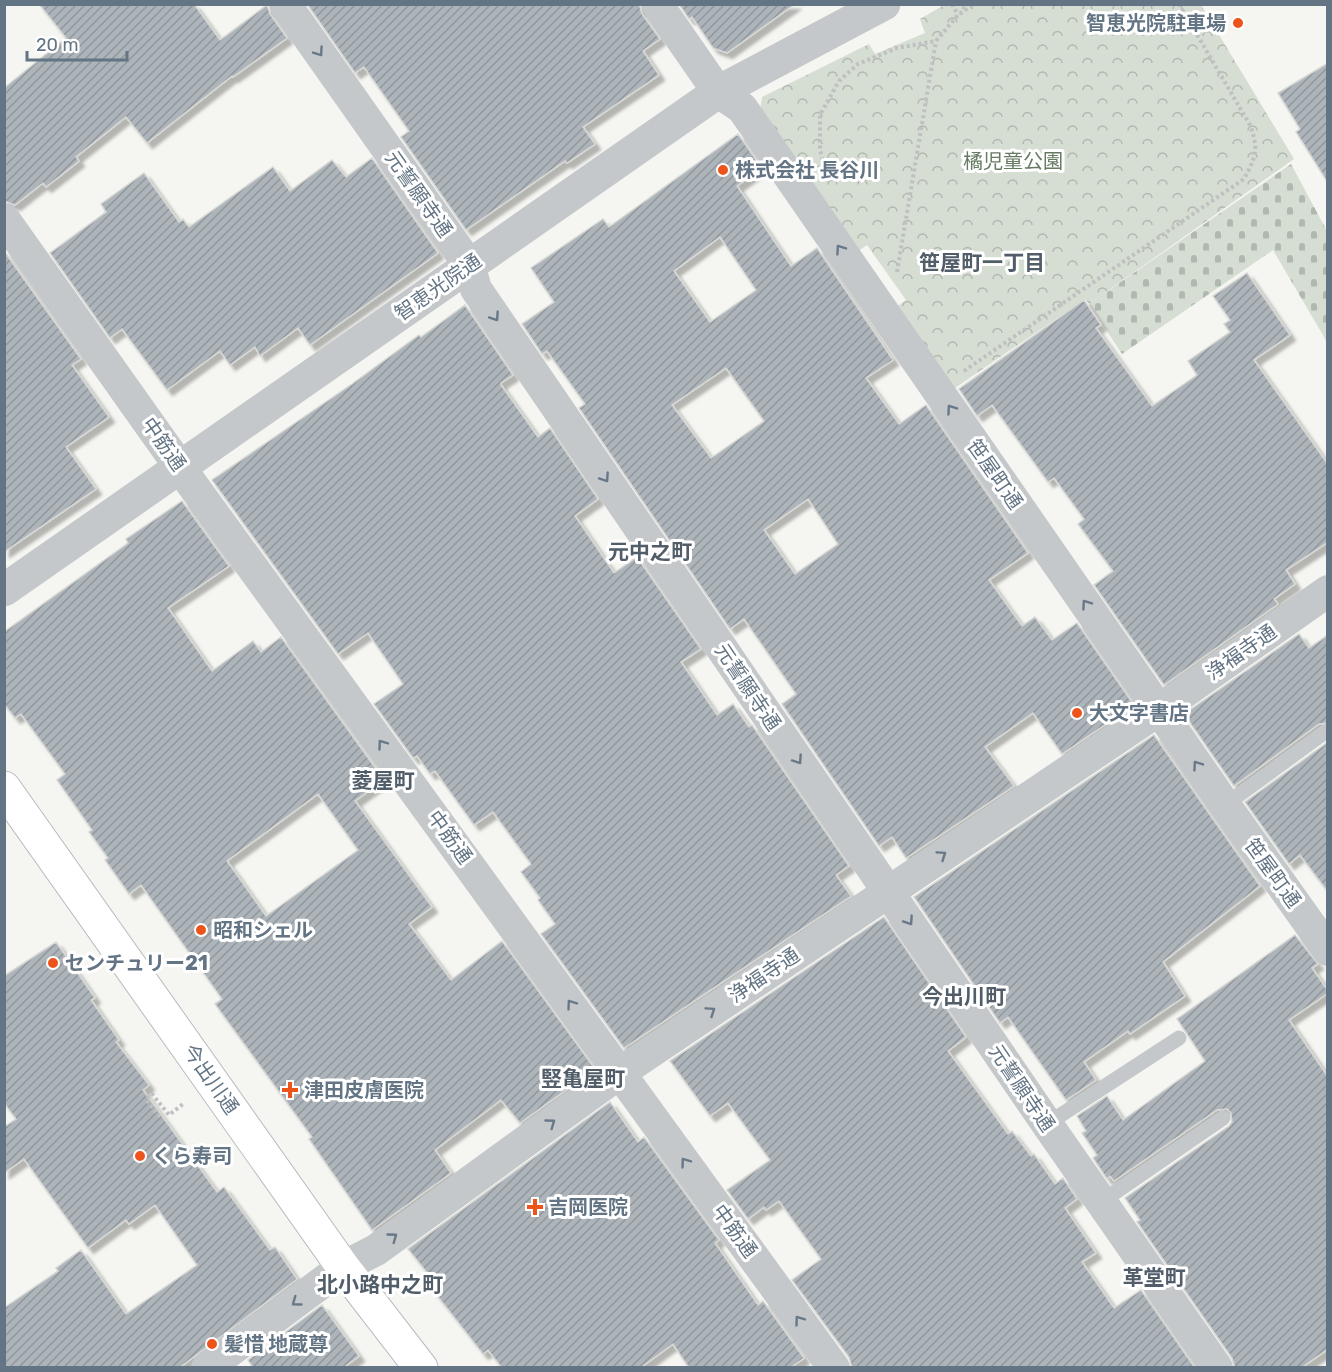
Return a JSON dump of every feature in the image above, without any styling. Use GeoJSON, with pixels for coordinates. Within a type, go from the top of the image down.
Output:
{"type":"FeatureCollection","features":[{"type":"Feature","properties":{"kind":"main road","name":"今出川通"},"geometry":{"type":"LineString","coordinates":[[4,788],[343,1267],[421,1368]]}},
{"type":"Feature","properties":{"kind":"street","name":"元誓願寺通"},"geometry":{"type":"LineString","coordinates":[[285,4],[469,265],[476,289],[1047,1124],[1217,1368]]}},
{"type":"Feature","properties":{"kind":"street","name":"笹屋町通"},"geometry":{"type":"LineString","coordinates":[[657,4],[718,92],[742,108],[1224,805],[1328,950]]}},
{"type":"Feature","properties":{"kind":"street","name":"智恵光院通"},"geometry":{"type":"LineString","coordinates":[[4,590],[718,92],[884,4]]}},
{"type":"Feature","properties":{"kind":"street","name":"中筋通"},"geometry":{"type":"LineString","coordinates":[[4,219],[181,468],[834,1368]]}},
{"type":"Feature","properties":{"kind":"street","name":"浄福寺通"},"geometry":{"type":"LineString","coordinates":[[207,1368],[343,1267],[376,1250],[621,1072],[1159,710],[1328,591]]}},
{"type":"Feature","properties":{"kind":"lane"},"geometry":{"type":"LineString","coordinates":[[1224,805],[1325,732]]}},
{"type":"Feature","properties":{"kind":"lane"},"geometry":{"type":"LineString","coordinates":[[1047,1124],[1179,1038]]}},
{"type":"Feature","properties":{"kind":"lane"},"geometry":{"type":"LineString","coordinates":[[1101,1202],[1223,1118]]}},
{"type":"Feature","properties":{"kind":"path"},"geometry":{"type":"LineString","coordinates":[[952,4],[958,15]]}},
{"type":"Feature","properties":{"kind":"path"},"geometry":{"type":"LineString","coordinates":[[897,272],[936,41],[958,15],[974,4]]}},
{"type":"Feature","properties":{"kind":"path"},"geometry":{"type":"LineString","coordinates":[[960,374],[1244,179],[1257,150],[1256,138],[1182,13],[1179,4]]}},
{"type":"Feature","properties":{"kind":"path"},"geometry":{"type":"LineString","coordinates":[[825,169],[820,150],[820,115],[839,81],[858,64],[897,48],[936,41]]}},
{"type":"Feature","properties":{"kind":"path"},"geometry":{"type":"LineString","coordinates":[[890,262],[902,279]]}},
{"type":"Feature","properties":{"kind":"path"},"geometry":{"type":"LineString","coordinates":[[160,1117],[146,1099],[152,1094],[169,1115],[183,1104]]}},
{"type":"Feature","properties":{"kind":"green space","name":"橘児童公園"},"geometry":{"type":"Polygon","coordinates":[[[944,5],[1201,5],[1294,159],[1089,304],[1085,299],[952,390],[895,308],[906,300],[867,245],[855,253],[760,110],[762,97],[869,44],[875,54],[925,33],[920,19],[944,5]]]}},
{"type":"Feature","properties":{"kind":"green space"},"geometry":{"type":"Polygon","coordinates":[[[1291,164],[1327,231],[1327,342],[1273,250],[1122,354],[1089,304],[1291,164]]]}},
{"type":"Feature","properties":{"kind":"building"},"geometry":{"type":"Polygon","coordinates":[[[39,4],[194,4],[220,40],[267,5],[270,14],[287,38],[232,76],[147,143],[126,117],[76,157],[79,161],[46,187],[43,183],[15,205],[4,201],[4,88],[66,38],[39,4]]]}},
{"type":"Feature","properties":{"kind":"building"},"geometry":{"type":"Polygon","coordinates":[[[307,4],[639,4],[642,14],[660,39],[643,51],[659,75],[583,127],[595,144],[567,163],[565,161],[466,230],[401,137],[409,131],[364,67],[355,73],[307,4]]]}},
{"type":"Feature","properties":{"kind":"building"},"geometry":{"type":"Polygon","coordinates":[[[679,4],[795,4],[727,53],[713,48],[692,17],[689,19],[679,4]]]}},
{"type":"Feature","properties":{"kind":"building"},"geometry":{"type":"Polygon","coordinates":[[[1328,63],[1328,183],[1296,132],[1300,129],[1278,93],[1328,63]]]}},
{"type":"Feature","properties":{"kind":"building"},"geometry":{"type":"Polygon","coordinates":[[[738,134],[762,168],[737,186],[791,266],[817,248],[893,360],[866,378],[899,424],[926,405],[1028,553],[989,580],[1022,626],[1035,617],[1052,640],[1077,623],[1134,705],[1062,754],[1033,713],[985,747],[1014,786],[906,858],[892,837],[879,846],[782,704],[796,694],[744,619],[730,629],[579,408],[585,404],[547,351],[542,354],[522,324],[554,302],[531,268],[603,219],[609,227],[738,134]],[[720,237],[674,271],[710,322],[756,290],[720,237]],[[726,368],[672,405],[711,458],[764,421],[726,368]],[[808,499],[764,530],[795,574],[838,544],[808,499]]]}},
{"type":"Feature","properties":{"kind":"building"},"geometry":{"type":"Polygon","coordinates":[[[372,158],[438,253],[310,345],[298,328],[260,356],[255,347],[230,365],[220,351],[167,390],[122,329],[110,338],[50,253],[106,212],[101,204],[144,173],[179,222],[183,219],[189,227],[273,167],[290,191],[332,160],[346,177],[372,158]]]}},
{"type":"Feature","properties":{"kind":"building"},"geometry":{"type":"Polygon","coordinates":[[[4,251],[81,359],[72,365],[109,417],[66,447],[96,489],[4,552],[4,251]]]}},
{"type":"Feature","properties":{"kind":"building"},"geometry":{"type":"Polygon","coordinates":[[[1247,273],[1290,335],[1254,360],[1327,463],[1328,542],[1286,570],[1295,584],[1274,599],[1278,604],[1164,685],[1094,585],[1113,571],[1078,524],[1084,519],[1054,478],[1048,482],[992,405],[977,416],[959,389],[1084,300],[1101,325],[1096,328],[1152,406],[1197,375],[1188,361],[1230,332],[1224,324],[1230,320],[1213,296],[1247,273]]]}},
{"type":"Feature","properties":{"kind":"building"},"geometry":{"type":"Polygon","coordinates":[[[465,305],[513,375],[501,385],[538,437],[550,428],[598,499],[575,516],[614,573],[637,557],[701,649],[681,662],[717,715],[733,704],[749,727],[752,725],[849,866],[836,875],[851,896],[624,1048],[541,934],[555,924],[521,872],[531,864],[493,812],[474,825],[435,771],[430,774],[417,756],[413,758],[374,704],[403,684],[368,633],[338,654],[212,480],[465,305]]]}},
{"type":"Feature","properties":{"kind":"building"},"geometry":{"type":"Polygon","coordinates":[[[182,501],[229,566],[168,608],[212,671],[253,641],[261,652],[281,637],[384,780],[355,801],[432,907],[409,924],[451,980],[502,941],[595,1069],[520,1123],[501,1100],[435,1150],[451,1173],[372,1230],[309,1139],[312,1137],[215,1004],[222,999],[141,885],[129,894],[105,860],[108,858],[89,832],[92,830],[57,780],[65,774],[21,714],[15,718],[4,704],[4,632],[128,543],[126,539],[182,501]],[[318,794],[227,861],[266,916],[358,850],[318,794]]]}},
{"type":"Feature","properties":{"kind":"building"},"geometry":{"type":"Polygon","coordinates":[[[1299,634],[1309,648],[1328,635],[1328,723],[1319,724],[1234,786],[1184,714],[1299,634]]]}},
{"type":"Feature","properties":{"kind":"building"},"geometry":{"type":"Polygon","coordinates":[[[1154,735],[1260,886],[1163,962],[1185,996],[1130,1034],[1128,1031],[1084,1062],[1096,1080],[1066,1100],[1008,1017],[1000,1023],[914,897],[1154,735]]]}},
{"type":"Feature","properties":{"kind":"building"},"geometry":{"type":"Polygon","coordinates":[[[1328,742],[1328,892],[1300,855],[1289,864],[1245,802],[1328,742]]]}},
{"type":"Feature","properties":{"kind":"building"},"geometry":{"type":"Polygon","coordinates":[[[884,917],[966,1037],[948,1051],[1008,1134],[1012,1131],[1031,1156],[1034,1154],[1055,1184],[1063,1178],[1077,1199],[1065,1208],[1096,1253],[1082,1262],[1114,1308],[1141,1290],[1195,1368],[852,1368],[849,1357],[792,1280],[821,1259],[779,1201],[766,1210],[764,1207],[748,1219],[727,1190],[770,1160],[728,1103],[710,1116],[670,1061],[884,917]]]}},
{"type":"Feature","properties":{"kind":"building"},"geometry":{"type":"Polygon","coordinates":[[[1295,935],[1318,964],[1312,968],[1328,991],[1289,1020],[1328,1077],[1328,1349],[1301,1368],[1235,1368],[1232,1358],[1137,1222],[1140,1220],[1125,1198],[1229,1126],[1232,1122],[1231,1113],[1227,1109],[1217,1110],[1114,1181],[1110,1176],[1107,1179],[1093,1158],[1097,1155],[1082,1133],[1086,1131],[1077,1116],[1107,1096],[1123,1120],[1205,1061],[1177,1019],[1295,935]]]}},
{"type":"Feature","properties":{"kind":"building"},"geometry":{"type":"Polygon","coordinates":[[[56,942],[95,998],[91,1000],[119,1040],[116,1042],[149,1085],[143,1090],[217,1192],[224,1187],[270,1250],[275,1247],[297,1279],[179,1368],[4,1368],[4,1308],[58,1271],[56,1268],[81,1250],[126,1314],[197,1265],[155,1205],[129,1224],[126,1220],[88,1248],[24,1159],[4,1173],[4,1127],[16,1119],[4,1103],[4,976],[56,942]]]}},
{"type":"Feature","properties":{"kind":"building"},"geometry":{"type":"Polygon","coordinates":[[[610,1102],[638,1142],[644,1137],[719,1240],[715,1243],[758,1305],[763,1301],[804,1358],[790,1368],[689,1368],[673,1344],[640,1368],[502,1368],[488,1350],[483,1354],[428,1284],[433,1280],[408,1249],[610,1102]]]}},
{"type":"Feature","properties":{"kind":"building"},"geometry":{"type":"Polygon","coordinates":[[[322,1305],[359,1356],[343,1368],[253,1368],[248,1360],[322,1305]]]}},
{"type":"Feature","properties":{"kind":"place","name":"智恵光院駐車場"},"geometry":{"type":"Point","coordinates":[1238,23]}},
{"type":"Feature","properties":{"kind":"place","name":"株式会社 長谷川"},"geometry":{"type":"Point","coordinates":[723,170]}},
{"type":"Feature","properties":{"kind":"place","name":"大文字書店"},"geometry":{"type":"Point","coordinates":[1077,713]}},
{"type":"Feature","properties":{"kind":"place","name":"昭和シェル"},"geometry":{"type":"Point","coordinates":[201,930]}},
{"type":"Feature","properties":{"kind":"place","name":"センチュリー21"},"geometry":{"type":"Point","coordinates":[53,963]}},
{"type":"Feature","properties":{"kind":"place","name":"津田皮膚医院"},"geometry":{"type":"Point","coordinates":[290,1090]}},
{"type":"Feature","properties":{"kind":"place","name":"くら寿司"},"geometry":{"type":"Point","coordinates":[140,1156]}},
{"type":"Feature","properties":{"kind":"place","name":"吉岡医院"},"geometry":{"type":"Point","coordinates":[535,1207]}},
{"type":"Feature","properties":{"kind":"place","name":"髪惜 地蔵尊"},"geometry":{"type":"Point","coordinates":[212,1344]}},
{"type":"Feature","properties":{"kind":"district","name":"笹屋町一丁目"},"geometry":{"type":"Point","coordinates":[982,262]}},
{"type":"Feature","properties":{"kind":"district","name":"元中之町"},"geometry":{"type":"Point","coordinates":[650,551]}},
{"type":"Feature","properties":{"kind":"district","name":"菱屋町"},"geometry":{"type":"Point","coordinates":[383,780]}},
{"type":"Feature","properties":{"kind":"district","name":"今出川町"},"geometry":{"type":"Point","coordinates":[964,996]}},
{"type":"Feature","properties":{"kind":"district","name":"竪亀屋町"},"geometry":{"type":"Point","coordinates":[583,1078]}},
{"type":"Feature","properties":{"kind":"district","name":"革堂町"},"geometry":{"type":"Point","coordinates":[1154,1277]}},
{"type":"Feature","properties":{"kind":"district","name":"北小路中之町"},"geometry":{"type":"Point","coordinates":[380,1284]}}]}
